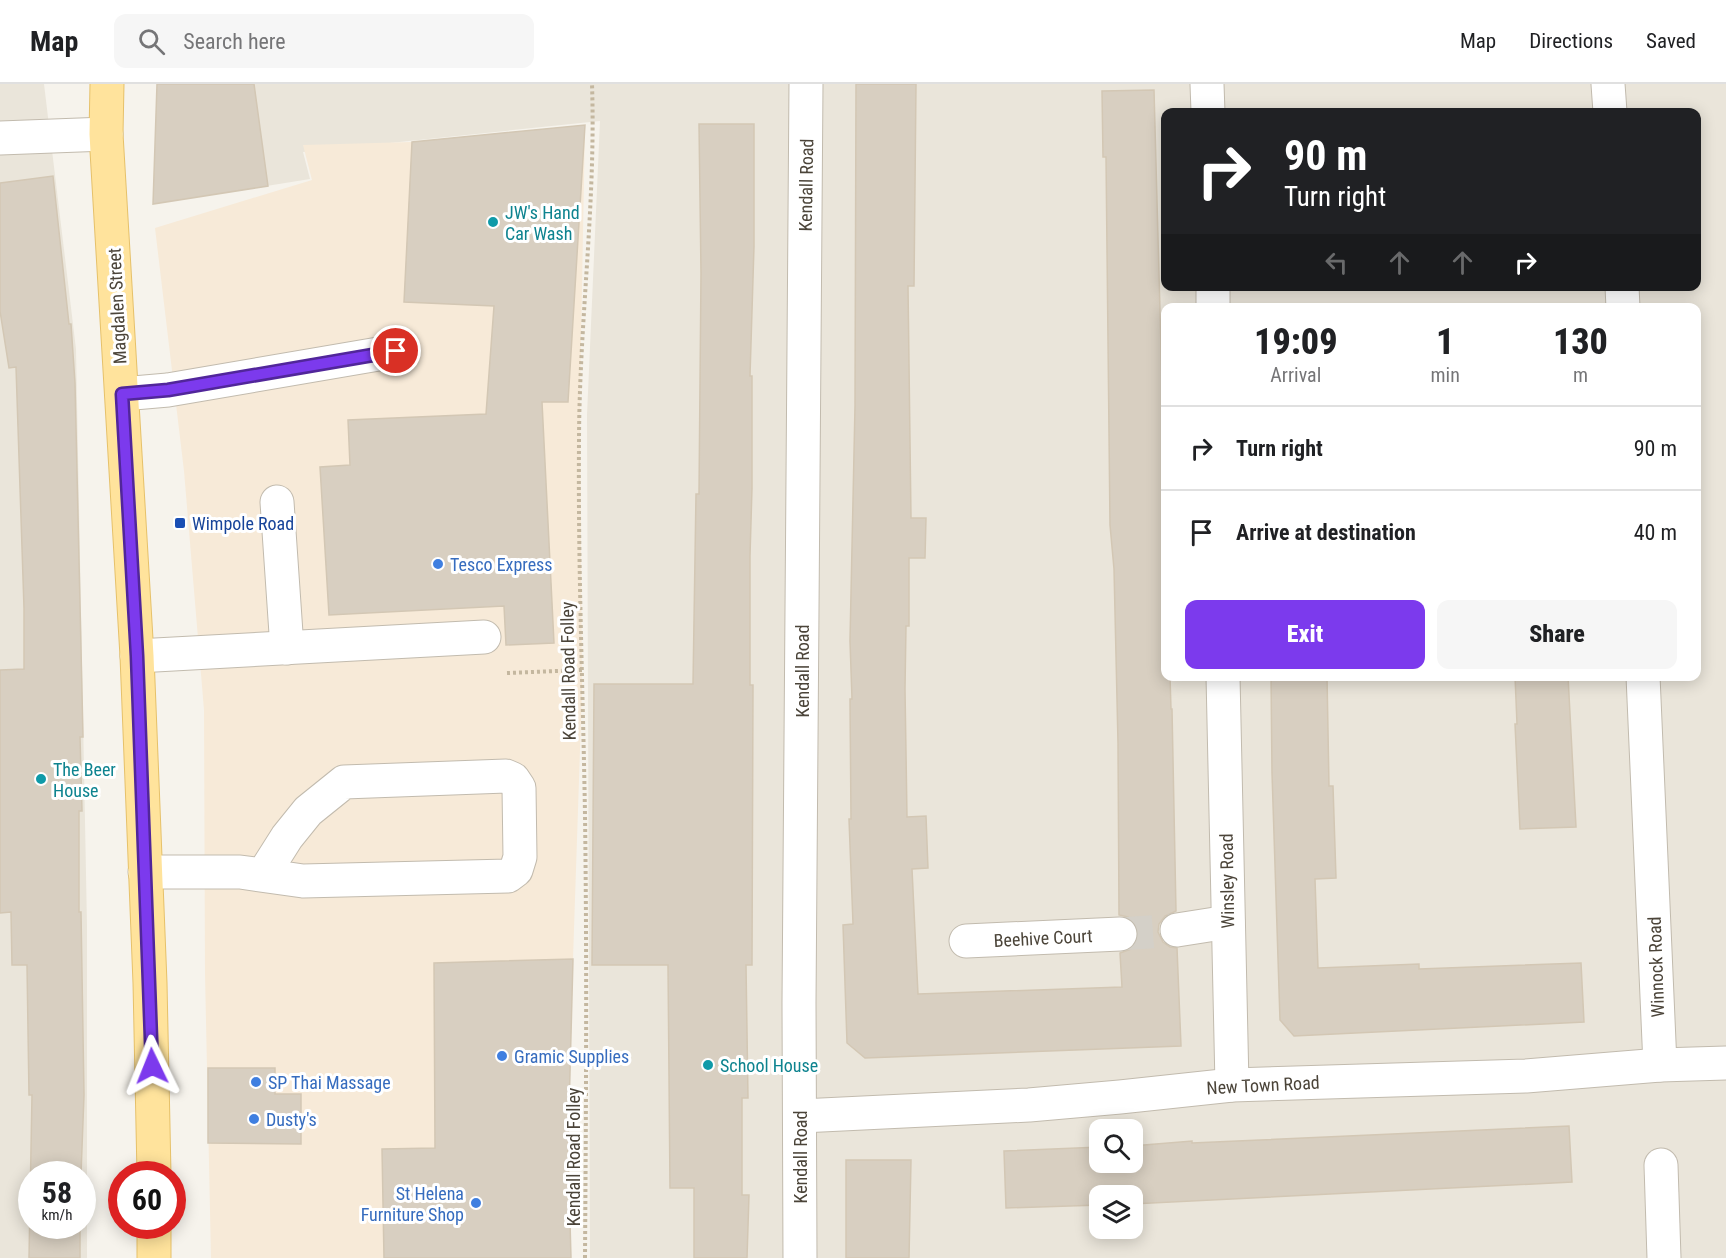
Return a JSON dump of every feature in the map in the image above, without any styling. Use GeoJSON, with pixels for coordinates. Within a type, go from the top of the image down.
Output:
{"type":"FeatureCollection","features":[{"type":"Feature","properties":{"kind":"main road","name":"Magdalen Street"},"geometry":{"type":"LineString","coordinates":[[107,84],[106,134],[137,656],[154,1161]]}},
{"type":"Feature","properties":{"kind":"main road"},"geometry":{"type":"LineString","coordinates":[[154,1239],[154,1258]]}},
{"type":"Feature","properties":{"kind":"street","name":"Kendall Road"},"geometry":{"type":"LineString","coordinates":[[800,1258],[799,991],[806,84]]}},
{"type":"Feature","properties":{"kind":"street"},"geometry":{"type":"LineString","coordinates":[[1207,84],[1208,108]]}},
{"type":"Feature","properties":{"kind":"street"},"geometry":{"type":"LineString","coordinates":[[1608,84],[1610,108]]}},
{"type":"Feature","properties":{"kind":"street"},"geometry":{"type":"LineString","coordinates":[[0,138],[106,134]]}},
{"type":"Feature","properties":{"kind":"street"},"geometry":{"type":"LineString","coordinates":[[122,394],[168,390],[396,351]]}},
{"type":"Feature","properties":{"kind":"street"},"geometry":{"type":"LineString","coordinates":[[277,502],[287,648]]}},
{"type":"Feature","properties":{"kind":"street"},"geometry":{"type":"LineString","coordinates":[[137,656],[484,638]]}},
{"type":"Feature","properties":{"kind":"street","name":"Winsley Road"},"geometry":{"type":"LineString","coordinates":[[1223,681],[1232,1084]]}},
{"type":"Feature","properties":{"kind":"street","name":"Winnock Road"},"geometry":{"type":"LineString","coordinates":[[1643,681],[1660,1065]]}},
{"type":"Feature","properties":{"kind":"street"},"geometry":{"type":"LineString","coordinates":[[145,872],[240,872],[303,881],[508,876],[516,870],[520,857],[519,788],[513,779],[506,776],[344,782],[308,811],[287,837],[263,875]]}},
{"type":"Feature","properties":{"kind":"street"},"geometry":{"type":"LineString","coordinates":[[1177,930],[1228,922]]}},
{"type":"Feature","properties":{"kind":"street","name":"Beehive Court"},"geometry":{"type":"LineString","coordinates":[[966,941],[1120,934]]}},
{"type":"Feature","properties":{"kind":"street","name":"New Town Road"},"geometry":{"type":"LineString","coordinates":[[801,1116],[1029,1104],[1120,1097],[1232,1084],[1527,1076],[1660,1065],[1726,1063]]}},
{"type":"Feature","properties":{"kind":"street"},"geometry":{"type":"LineString","coordinates":[[1661,1165],[1664,1258]]}},
{"type":"Feature","properties":{"kind":"path","name":"Kendall Road Folley"},"geometry":{"type":"LineString","coordinates":[[585,1258],[587,1021],[579,441],[594,145],[592,84]]}},
{"type":"Feature","properties":{"kind":"path"},"geometry":{"type":"LineString","coordinates":[[484,638],[496,673],[582,670]]}},
{"type":"Feature","properties":{"kind":"shaded area"},"geometry":{"type":"Polygon","coordinates":[[[0,84],[44,84],[76,349],[87,926],[87,1161],[18,1161],[18,1239],[87,1239],[87,1258],[0,1258],[0,84]]]}},
{"type":"Feature","properties":{"kind":"shaded area"},"geometry":{"type":"Polygon","coordinates":[[[157,84],[1726,84],[1726,1258],[590,1258],[587,415],[600,121],[303,152],[310,179],[154,204],[157,84]]]}},
{"type":"Feature","properties":{"kind":"shaded area"},"geometry":{"type":"Polygon","coordinates":[[[585,125],[580,396],[582,690],[568,1148],[571,1258],[211,1258],[205,974],[204,710],[184,471],[155,228],[312,180],[303,145],[412,142],[585,125]]]}},
{"type":"Feature","properties":{"kind":"building"},"geometry":{"type":"Polygon","coordinates":[[[157,84],[254,84],[268,186],[153,204],[157,84]]]}},
{"type":"Feature","properties":{"kind":"building"},"geometry":{"type":"Polygon","coordinates":[[[856,84],[916,84],[914,286],[908,286],[911,518],[926,518],[925,558],[909,558],[909,626],[906,626],[905,689],[907,817],[926,816],[928,868],[912,869],[918,994],[1122,987],[1120,953],[1131,949],[1137,942],[1139,933],[1135,923],[1128,917],[1119,915],[1114,569],[1110,525],[1106,157],[1103,157],[1102,91],[1154,90],[1161,348],[1161,681],[1170,681],[1172,709],[1176,911],[1165,916],[1159,924],[1158,932],[1163,942],[1170,947],[1177,948],[1181,1046],[865,1058],[847,1043],[843,925],[853,924],[849,819],[851,819],[850,641],[855,406],[856,84]]]}},
{"type":"Feature","properties":{"kind":"building"},"geometry":{"type":"Polygon","coordinates":[[[699,124],[754,124],[754,246],[750,376],[752,376],[750,685],[753,685],[752,965],[746,965],[748,1098],[742,1098],[742,1195],[749,1195],[747,1258],[694,1258],[694,1188],[670,1188],[668,965],[592,965],[594,684],[693,684],[696,494],[699,494],[701,273],[699,124]]]}},
{"type":"Feature","properties":{"kind":"building"},"geometry":{"type":"Polygon","coordinates":[[[585,125],[568,402],[542,402],[554,643],[506,645],[504,606],[329,615],[320,467],[350,465],[348,420],[486,414],[494,306],[404,302],[412,142],[585,125]]]}},
{"type":"Feature","properties":{"kind":"building"},"geometry":{"type":"Polygon","coordinates":[[[53,176],[69,324],[71,324],[75,383],[83,737],[80,737],[82,811],[79,811],[84,1095],[81,1161],[31,1161],[32,1095],[29,1095],[27,965],[12,965],[11,912],[0,913],[0,670],[24,669],[24,608],[16,367],[9,368],[0,311],[0,183],[53,176]]]}},
{"type":"Feature","properties":{"kind":"building"},"geometry":{"type":"Polygon","coordinates":[[[1271,681],[1327,681],[1329,786],[1333,786],[1336,878],[1315,879],[1318,968],[1419,964],[1419,969],[1581,963],[1584,1022],[1294,1036],[1280,1020],[1271,681]]]}},
{"type":"Feature","properties":{"kind":"building"},"geometry":{"type":"Polygon","coordinates":[[[1515,681],[1568,681],[1576,827],[1520,829],[1515,724],[1517,724],[1515,681]]]}},
{"type":"Feature","properties":{"kind":"building"},"geometry":{"type":"Polygon","coordinates":[[[573,959],[568,1148],[571,1258],[384,1258],[382,1149],[435,1148],[434,963],[573,959]]]}},
{"type":"Feature","properties":{"kind":"building","name":"Dusty's"},"geometry":{"type":"Polygon","coordinates":[[[208,1068],[275,1068],[275,1094],[301,1094],[301,1144],[208,1143],[208,1068]]]}},
{"type":"Feature","properties":{"kind":"building"},"geometry":{"type":"Polygon","coordinates":[[[1569,1126],[1572,1182],[1143,1203],[1143,1185],[1089,1185],[1089,1205],[1006,1208],[1004,1151],[1089,1147],[1089,1173],[1143,1173],[1143,1145],[1192,1141],[1192,1143],[1569,1126]]]}},
{"type":"Feature","properties":{"kind":"building"},"geometry":{"type":"Polygon","coordinates":[[[846,1160],[911,1160],[909,1258],[846,1258],[846,1160]]]}},
{"type":"Feature","properties":{"kind":"building"},"geometry":{"type":"Polygon","coordinates":[[[29,1239],[80,1239],[80,1258],[29,1258],[29,1239]]]}},
{"type":"Feature","properties":{"kind":"tunnel"},"geometry":{"type":"LineString","coordinates":[[1120,934],[1177,930]]}},
{"type":"Feature","properties":{"kind":"place","name":"JW's Hand Car Wash"},"geometry":{"type":"Point","coordinates":[493,222]}},
{"type":"Feature","properties":{"kind":"place","name":"Wimpole Road"},"geometry":{"type":"Point","coordinates":[180,523]}},
{"type":"Feature","properties":{"kind":"place","name":"Tesco Express"},"geometry":{"type":"Point","coordinates":[438,564]}},
{"type":"Feature","properties":{"kind":"place","name":"The Beer House"},"geometry":{"type":"Point","coordinates":[41,779]}},
{"type":"Feature","properties":{"kind":"place","name":"Gramic Supplies"},"geometry":{"type":"Point","coordinates":[502,1056]}},
{"type":"Feature","properties":{"kind":"place","name":"School House"},"geometry":{"type":"Point","coordinates":[708,1065]}},
{"type":"Feature","properties":{"kind":"place","name":"SP Thai Massage"},"geometry":{"type":"Point","coordinates":[256,1082]}},
{"type":"Feature","properties":{"kind":"place","name":"Dusty's"},"geometry":{"type":"Point","coordinates":[254,1119]}},
{"type":"Feature","properties":{"kind":"place","name":"St Helena Furniture Shop"},"geometry":{"type":"Point","coordinates":[476,1203]}},
{"type":"Feature","properties":{"kind":"route"},"geometry":{"type":"LineString","coordinates":[[152,1066],[137,656],[122,394],[168,390],[396,351]]}}]}
